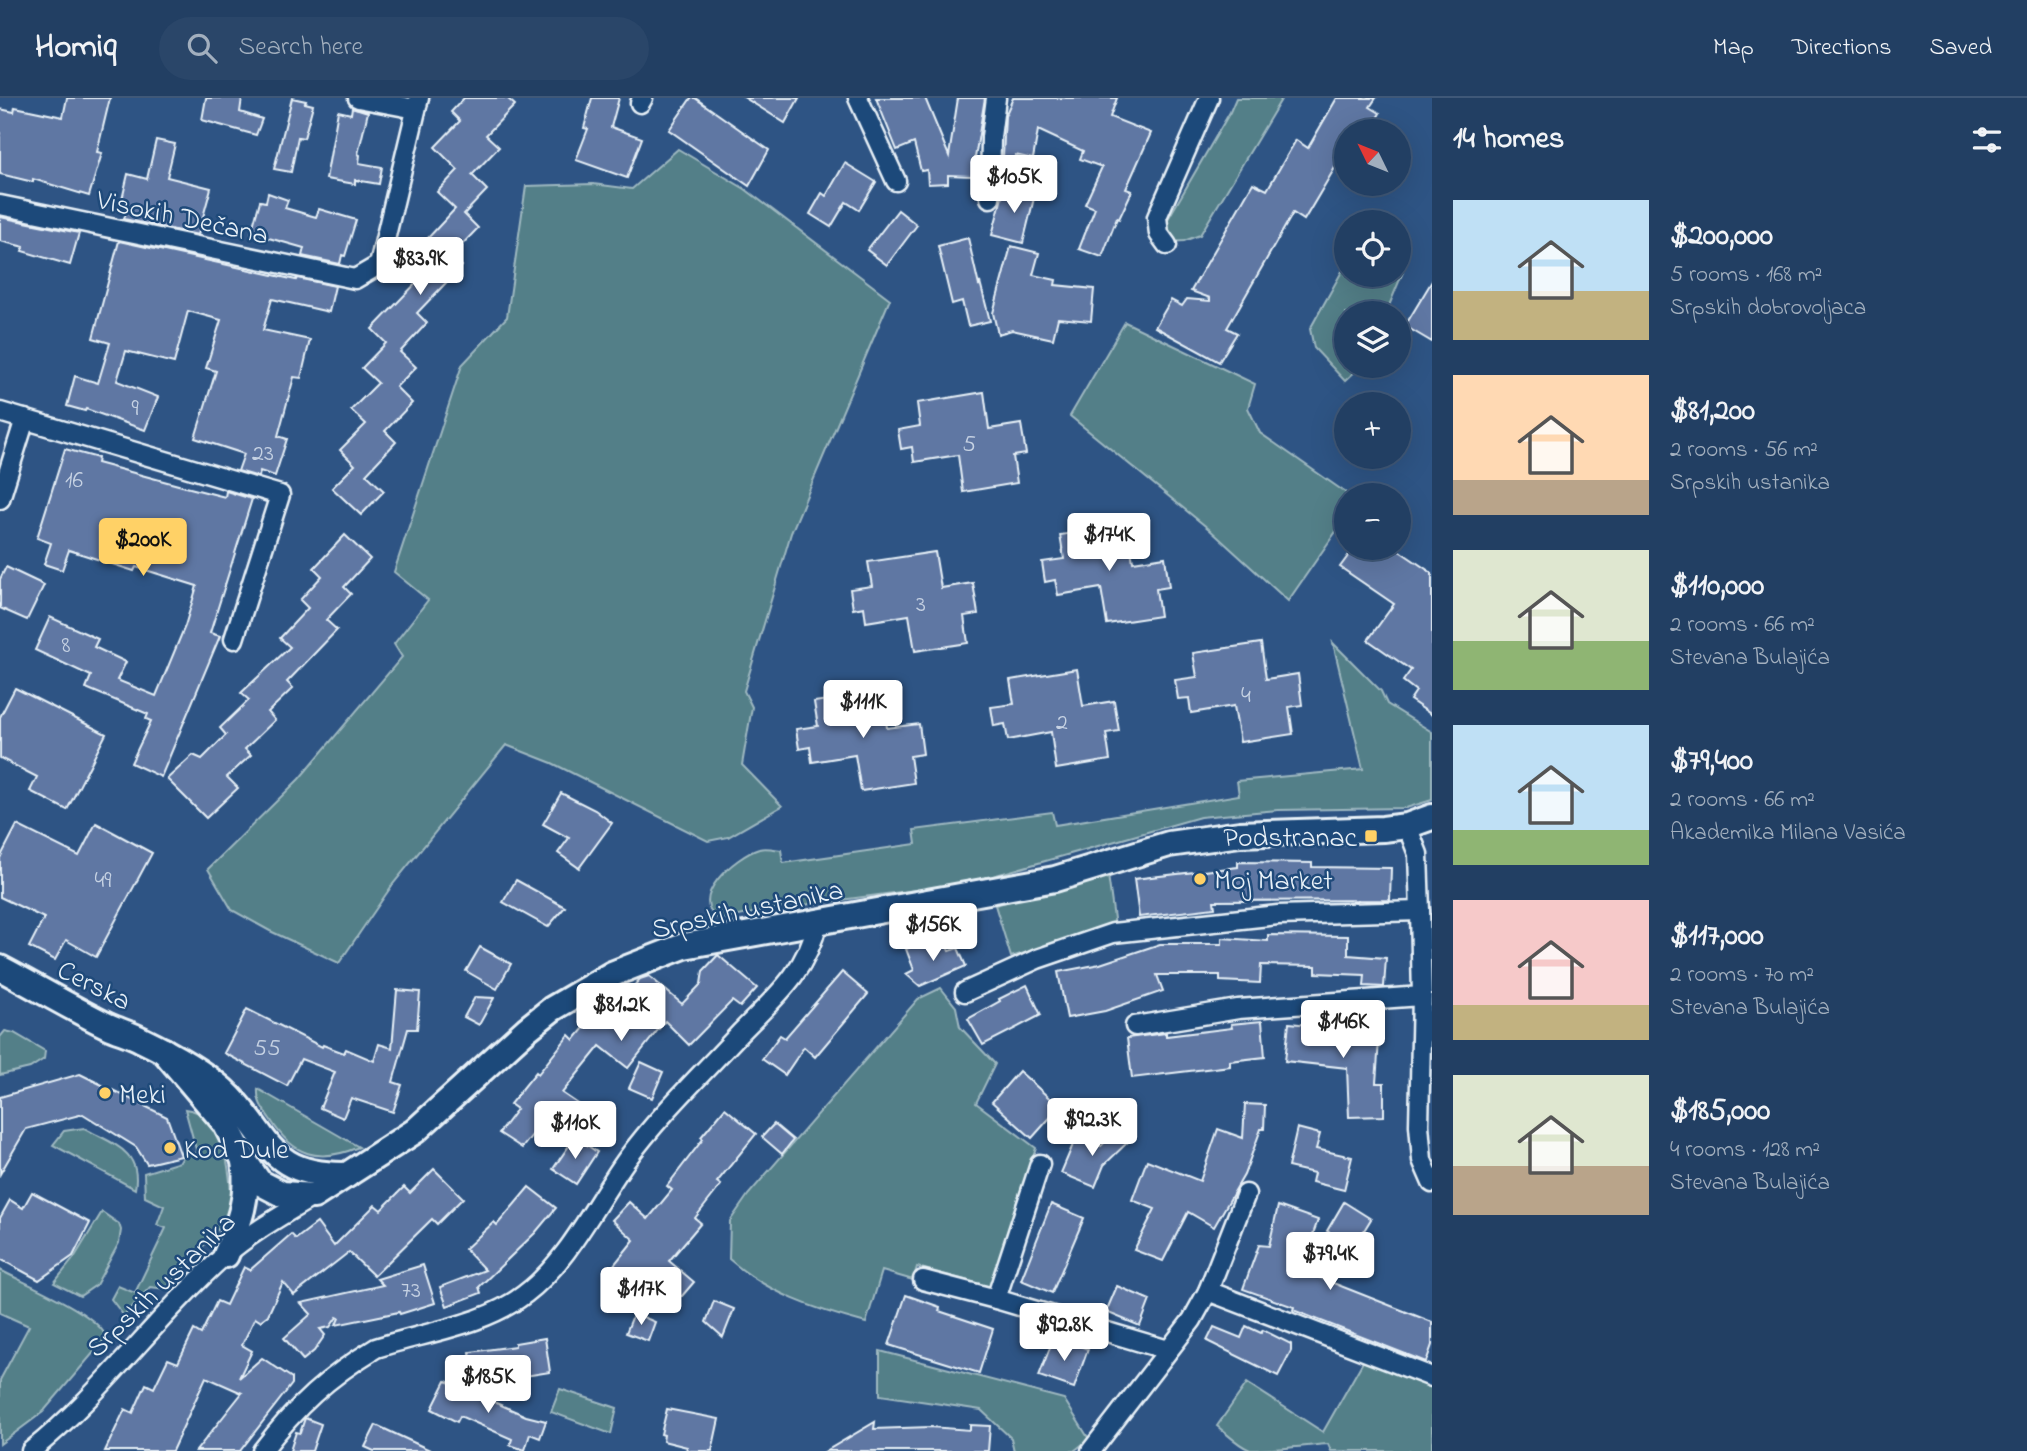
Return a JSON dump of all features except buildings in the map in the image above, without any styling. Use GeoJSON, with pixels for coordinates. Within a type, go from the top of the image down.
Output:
{"type":"FeatureCollection","features":[{"type":"Feature","properties":{"kind":"street"},"geometry":{"type":"LineString","coordinates":[[358,98],[418,104]]}},
{"type":"Feature","properties":{"kind":"street"},"geometry":{"type":"LineString","coordinates":[[858,98],[897,181]]}},
{"type":"Feature","properties":{"kind":"street"},"geometry":{"type":"LineString","coordinates":[[990,198],[991,137],[996,98]]}},
{"type":"Feature","properties":{"kind":"street"},"geometry":{"type":"LineString","coordinates":[[1167,245],[1156,227],[1157,218],[1209,98]]}},
{"type":"Feature","properties":{"kind":"street","name":"Visokih Dečana"},"geometry":{"type":"LineString","coordinates":[[0,205],[355,279],[379,265],[418,104]]}},
{"type":"Feature","properties":{"kind":"street"},"geometry":{"type":"LineString","coordinates":[[0,412],[280,495],[234,639]]}},
{"type":"Feature","properties":{"kind":"street"},"geometry":{"type":"LineString","coordinates":[[0,499],[25,419]]}},
{"type":"Feature","properties":{"kind":"street","name":"Srpskih ustanika"},"geometry":{"type":"LineString","coordinates":[[30,1451],[65,1422],[179,1300],[226,1255],[267,1223],[415,1131],[552,1009],[585,989],[648,958],[684,946],[1055,879],[1132,854],[1188,841],[1240,834],[1358,831],[1408,826],[1432,817]]}},
{"type":"Feature","properties":{"kind":"street"},"geometry":{"type":"LineString","coordinates":[[1408,826],[1418,854],[1422,996],[1419,1125],[1422,1160],[1432,1183]]}},
{"type":"Feature","properties":{"kind":"street"},"geometry":{"type":"LineString","coordinates":[[965,992],[1037,959],[1113,933],[1278,915],[1420,911]]}},
{"type":"Feature","properties":{"kind":"street"},"geometry":{"type":"LineString","coordinates":[[262,1451],[306,1398],[376,1348],[499,1310],[526,1294],[555,1267],[629,1156],[694,1082],[795,975],[810,950],[818,922]]}},
{"type":"Feature","properties":{"kind":"street","name":"Cerska"},"geometry":{"type":"LineString","coordinates":[[0,968],[110,1027],[140,1039],[193,1067],[223,1091],[280,1158],[291,1165],[316,1173],[347,1175]]}},
{"type":"Feature","properties":{"kind":"street"},"geometry":{"type":"LineString","coordinates":[[1136,1026],[1238,1009],[1422,996]]}},
{"type":"Feature","properties":{"kind":"street","name":"Cerska"},"geometry":{"type":"LineString","coordinates":[[164,1051],[225,1123],[259,1182],[282,1194],[313,1196]]}},
{"type":"Feature","properties":{"kind":"street"},"geometry":{"type":"LineString","coordinates":[[226,1255],[244,1206],[244,1160]]}},
{"type":"Feature","properties":{"kind":"street"},"geometry":{"type":"LineString","coordinates":[[996,1299],[1040,1164]]}},
{"type":"Feature","properties":{"kind":"street"},"geometry":{"type":"LineString","coordinates":[[1091,1451],[1192,1320],[1208,1291],[1247,1194]]}},
{"type":"Feature","properties":{"kind":"street"},"geometry":{"type":"LineString","coordinates":[[923,1280],[1168,1350]]}},
{"type":"Feature","properties":{"kind":"street"},"geometry":{"type":"LineString","coordinates":[[1208,1291],[1432,1377]]}},
{"type":"Feature","properties":{"kind":"green space"},"geometry":{"type":"Polygon","coordinates":[[[1236,98],[1282,98],[1200,235],[1184,241],[1169,242],[1161,231],[1236,98]]]}},
{"type":"Feature","properties":{"kind":"green space"},"geometry":{"type":"Polygon","coordinates":[[[678,149],[745,189],[890,299],[791,533],[744,691],[752,707],[742,765],[782,806],[728,837],[708,841],[552,763],[506,745],[393,884],[339,963],[232,910],[208,869],[299,779],[402,657],[394,644],[428,600],[394,572],[462,365],[507,317],[526,186],[593,184],[632,189],[678,149]]]}},
{"type":"Feature","properties":{"kind":"green space"},"geometry":{"type":"Polygon","coordinates":[[[1334,286],[1397,287],[1391,301],[1334,301],[1334,369],[1314,348],[1310,329],[1334,286]]]}},
{"type":"Feature","properties":{"kind":"green space"},"geometry":{"type":"Polygon","coordinates":[[[1125,322],[1255,384],[1248,408],[1260,433],[1334,485],[1334,534],[1288,601],[1209,529],[1070,416],[1125,322]]]}},
{"type":"Feature","properties":{"kind":"green space"},"geometry":{"type":"Polygon","coordinates":[[[1333,643],[1381,691],[1387,704],[1432,732],[1432,800],[1406,808],[1278,810],[1200,817],[968,883],[766,910],[721,920],[711,911],[708,901],[718,880],[738,860],[761,848],[781,850],[783,863],[916,844],[914,830],[1052,812],[1055,825],[1239,795],[1237,781],[1363,769],[1333,643]]]}},
{"type":"Feature","properties":{"kind":"green space"},"geometry":{"type":"Polygon","coordinates":[[[1108,875],[1115,926],[1011,957],[995,905],[1108,875]]]}},
{"type":"Feature","properties":{"kind":"green space"},"geometry":{"type":"Polygon","coordinates":[[[941,988],[956,1007],[960,1027],[995,1064],[976,1103],[1036,1148],[991,1287],[917,1267],[913,1280],[882,1271],[866,1323],[811,1306],[760,1282],[729,1259],[730,1221],[748,1195],[918,999],[941,988]]]}},
{"type":"Feature","properties":{"kind":"green space"},"geometry":{"type":"Polygon","coordinates":[[[5,1031],[14,1033],[45,1051],[44,1059],[30,1068],[0,1075],[0,1037],[5,1031]]]}},
{"type":"Feature","properties":{"kind":"green space"},"geometry":{"type":"Polygon","coordinates":[[[258,1089],[359,1147],[331,1155],[297,1149],[279,1132],[265,1112],[258,1089]]]}},
{"type":"Feature","properties":{"kind":"green space"},"geometry":{"type":"Polygon","coordinates":[[[185,1109],[199,1113],[219,1135],[228,1166],[232,1213],[166,1289],[150,1287],[124,1316],[111,1299],[118,1286],[135,1293],[166,1228],[157,1225],[164,1206],[145,1197],[144,1173],[180,1162],[184,1155],[197,1153],[185,1109]]]}},
{"type":"Feature","properties":{"kind":"green space"},"geometry":{"type":"Polygon","coordinates":[[[84,1128],[114,1144],[129,1157],[134,1165],[135,1189],[53,1145],[64,1131],[84,1128]]]}},
{"type":"Feature","properties":{"kind":"green space"},"geometry":{"type":"Polygon","coordinates":[[[102,1212],[119,1224],[119,1243],[96,1285],[80,1296],[54,1283],[74,1258],[102,1212]]]}},
{"type":"Feature","properties":{"kind":"green space"},"geometry":{"type":"Polygon","coordinates":[[[0,1270],[77,1310],[91,1319],[106,1338],[43,1412],[0,1444],[0,1380],[29,1326],[0,1313],[0,1270]]]}},
{"type":"Feature","properties":{"kind":"green space"},"geometry":{"type":"Polygon","coordinates":[[[880,1351],[1064,1399],[1089,1439],[1074,1451],[1014,1451],[1011,1438],[981,1410],[880,1395],[880,1351]]]}},
{"type":"Feature","properties":{"kind":"green space"},"geometry":{"type":"Polygon","coordinates":[[[1365,1358],[1432,1385],[1432,1451],[1331,1451],[1328,1444],[1250,1450],[1217,1426],[1247,1383],[1323,1432],[1365,1358]]]}},
{"type":"Feature","properties":{"kind":"green space"},"geometry":{"type":"Polygon","coordinates":[[[560,1389],[617,1408],[611,1434],[551,1412],[560,1389]]]}},
{"type":"Feature","properties":{"kind":"place","name":"Podstranac"},"geometry":{"type":"Point","coordinates":[1371,836]}},
{"type":"Feature","properties":{"kind":"place","name":"Moj Market"},"geometry":{"type":"Point","coordinates":[1200,879]}},
{"type":"Feature","properties":{"kind":"place","name":"Meki"},"geometry":{"type":"Point","coordinates":[105,1093]}},
{"type":"Feature","properties":{"kind":"place","name":"Kod Dule"},"geometry":{"type":"Point","coordinates":[170,1148]}}]}
